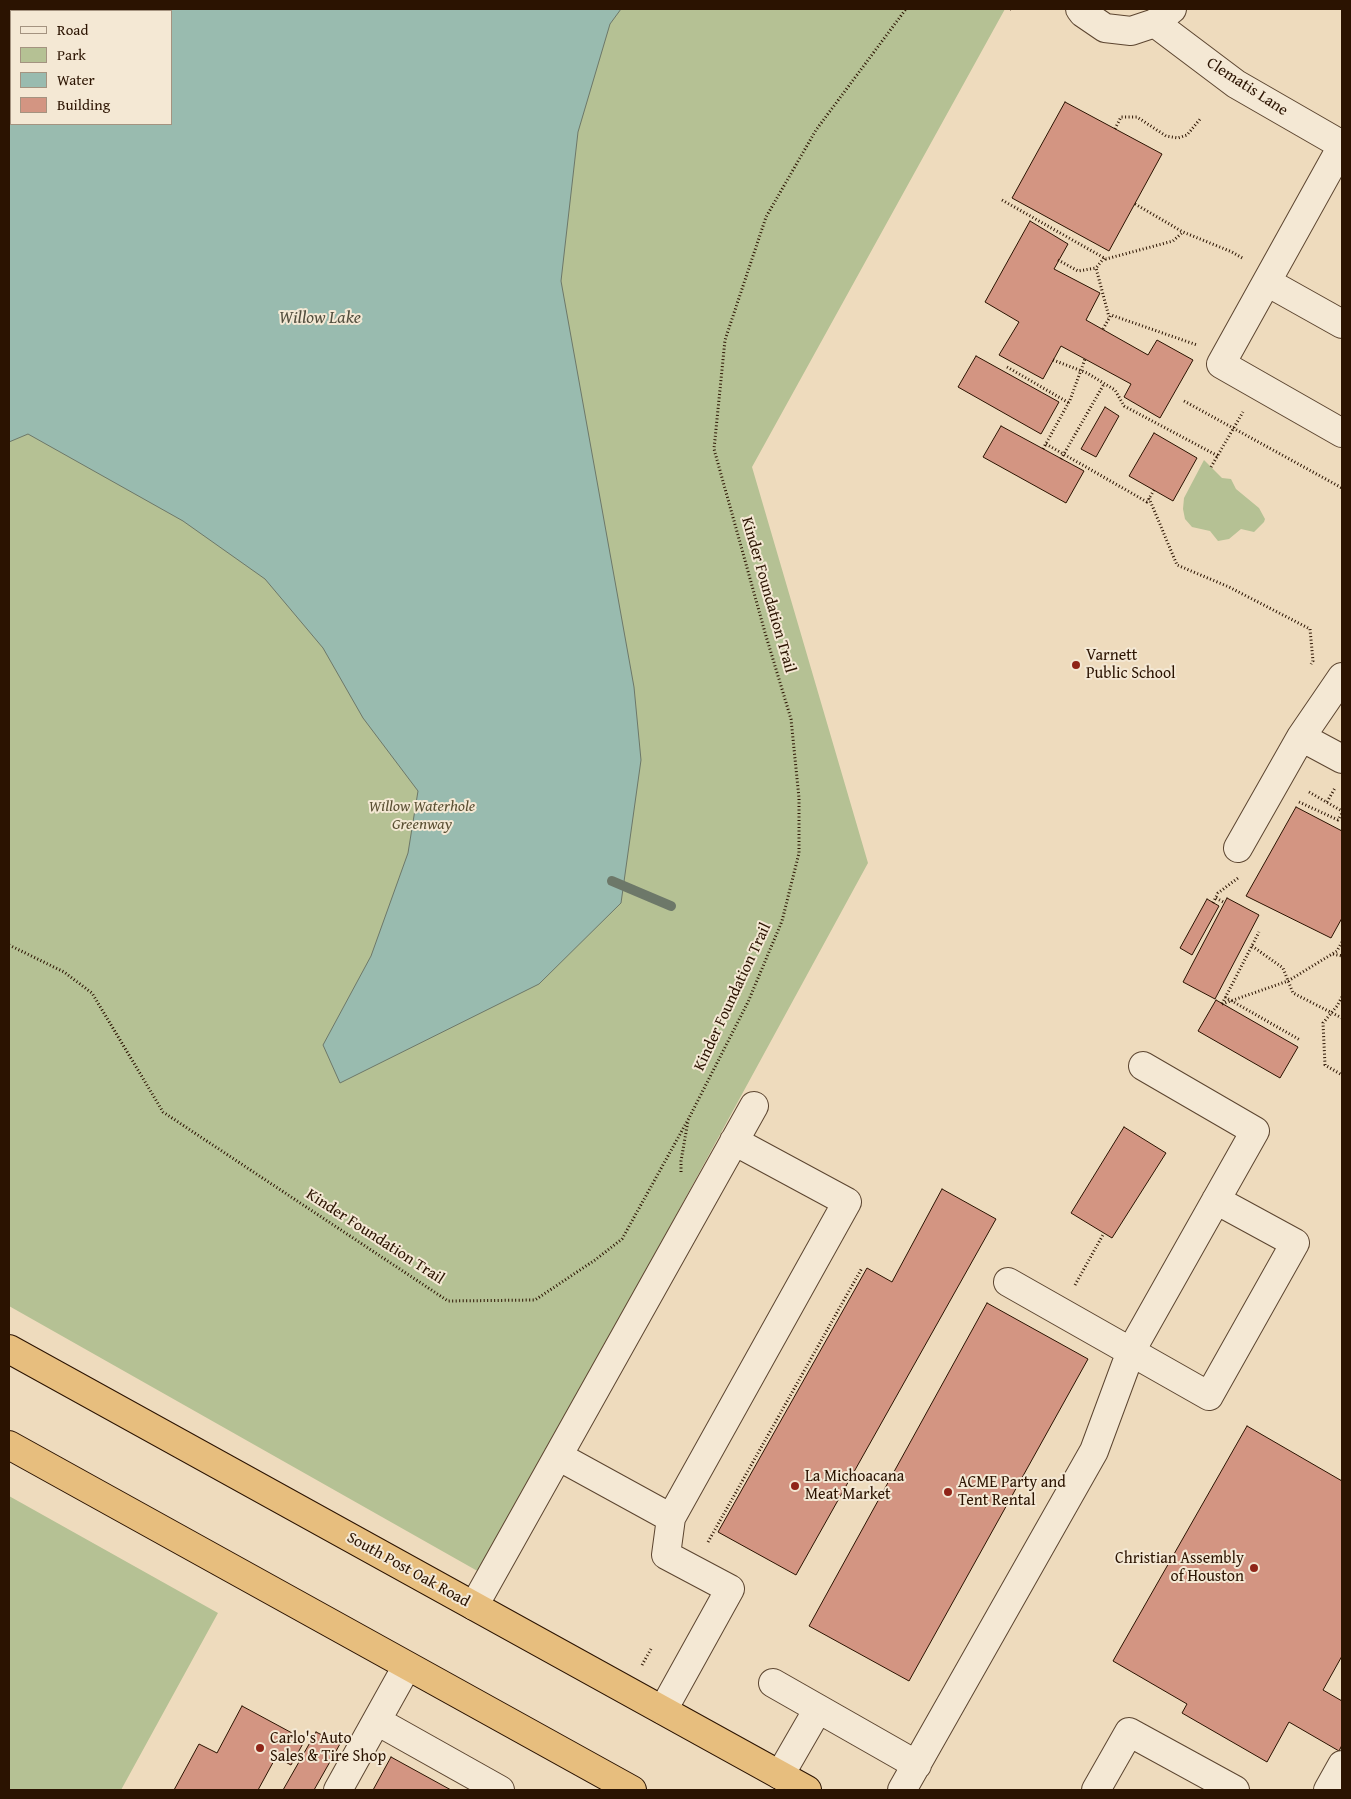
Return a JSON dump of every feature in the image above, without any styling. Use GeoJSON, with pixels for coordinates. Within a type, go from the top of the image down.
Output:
{"type":"FeatureCollection","features":[{"type":"Feature","properties":{"kind":"highway","name":"South Post Oak Road"},"geometry":{"type":"LineString","coordinates":[[9,1349],[807,1790]]}},
{"type":"Feature","properties":{"kind":"highway"},"geometry":{"type":"LineString","coordinates":[[9,1364],[41,1367]]}},
{"type":"Feature","properties":{"kind":"highway"},"geometry":{"type":"LineString","coordinates":[[9,1445],[632,1790]]}},
{"type":"Feature","properties":{"kind":"street","name":"Clematis Lane"},"geometry":{"type":"LineString","coordinates":[[1080,9],[1105,28],[1131,31],[1164,16],[1236,84],[1342,145]]}},
{"type":"Feature","properties":{"kind":"street"},"geometry":{"type":"LineString","coordinates":[[1342,145],[1221,364],[1342,433]]}},
{"type":"Feature","properties":{"kind":"street"},"geometry":{"type":"LineString","coordinates":[[1267,282],[1342,324]]}},
{"type":"Feature","properties":{"kind":"street"},"geometry":{"type":"LineString","coordinates":[[1238,848],[1301,737],[1342,677]]}},
{"type":"Feature","properties":{"kind":"street"},"geometry":{"type":"LineString","coordinates":[[1301,737],[1342,760]]}},
{"type":"Feature","properties":{"kind":"street"},"geometry":{"type":"LineString","coordinates":[[902,1790],[1094,1450],[1131,1352],[1254,1131],[1143,1066]]}},
{"type":"Feature","properties":{"kind":"street"},"geometry":{"type":"LineString","coordinates":[[474,1606],[754,1106]]}},
{"type":"Feature","properties":{"kind":"street"},"geometry":{"type":"LineString","coordinates":[[663,1710],[730,1589],[666,1555],[671,1518],[847,1202],[734,1141]]}},
{"type":"Feature","properties":{"kind":"street"},"geometry":{"type":"LineString","coordinates":[[1008,1282],[1209,1396],[1295,1243],[1216,1200]]}},
{"type":"Feature","properties":{"kind":"street"},"geometry":{"type":"LineString","coordinates":[[558,1456],[671,1518]]}},
{"type":"Feature","properties":{"kind":"street"},"geometry":{"type":"LineString","coordinates":[[338,1790],[407,1666]]}},
{"type":"Feature","properties":{"kind":"street"},"geometry":{"type":"LineString","coordinates":[[773,1683],[917,1765]]}},
{"type":"Feature","properties":{"kind":"street"},"geometry":{"type":"LineString","coordinates":[[780,1775],[818,1709]]}},
{"type":"Feature","properties":{"kind":"street"},"geometry":{"type":"LineString","coordinates":[[377,1721],[500,1790]]}},
{"type":"Feature","properties":{"kind":"street"},"geometry":{"type":"LineString","coordinates":[[1096,1790],[1129,1732],[1235,1790]]}},
{"type":"Feature","properties":{"kind":"street"},"geometry":{"type":"LineString","coordinates":[[1328,1790],[1342,1765]]}},
{"type":"Feature","properties":{"kind":"path","name":"Kinder Foundation Trail"},"geometry":{"type":"LineString","coordinates":[[9,945],[64,972],[92,993],[164,1112],[448,1301],[535,1300],[595,1260],[622,1239],[689,1118],[748,1002],[782,921],[799,853],[799,798],[791,719],[714,450],[725,340],[766,217],[816,130],[907,9]]}},
{"type":"Feature","properties":{"kind":"path"},"geometry":{"type":"LineString","coordinates":[[1115,129],[1121,117],[1137,117],[1166,136],[1178,138],[1187,135],[1201,118]]}},
{"type":"Feature","properties":{"kind":"path"},"geometry":{"type":"LineString","coordinates":[[1002,200],[1106,259],[1173,240],[1183,232]]}},
{"type":"Feature","properties":{"kind":"path"},"geometry":{"type":"LineString","coordinates":[[1135,204],[1183,232],[1232,252],[1247,261]]}},
{"type":"Feature","properties":{"kind":"path"},"geometry":{"type":"LineString","coordinates":[[1058,260],[1078,271],[1096,268],[1104,258]]}},
{"type":"Feature","properties":{"kind":"path"},"geometry":{"type":"LineString","coordinates":[[1096,268],[1110,318]]}},
{"type":"Feature","properties":{"kind":"path"},"geometry":{"type":"LineString","coordinates":[[1103,329],[1111,315],[1198,345],[1223,361]]}},
{"type":"Feature","properties":{"kind":"path"},"geometry":{"type":"LineString","coordinates":[[1043,449],[1069,403],[1085,359]]}},
{"type":"Feature","properties":{"kind":"path"},"geometry":{"type":"LineString","coordinates":[[1053,360],[1081,370],[1115,390],[1124,406],[1218,456]]}},
{"type":"Feature","properties":{"kind":"path"},"geometry":{"type":"LineString","coordinates":[[1007,367],[1069,403]]}},
{"type":"Feature","properties":{"kind":"path"},"geometry":{"type":"LineString","coordinates":[[1061,459],[1104,384]]}},
{"type":"Feature","properties":{"kind":"path"},"geometry":{"type":"LineString","coordinates":[[1211,468],[1258,384]]}},
{"type":"Feature","properties":{"kind":"path"},"geometry":{"type":"LineString","coordinates":[[1184,401],[1342,488]]}},
{"type":"Feature","properties":{"kind":"path"},"geometry":{"type":"LineString","coordinates":[[1046,444],[1147,502],[1154,490]]}},
{"type":"Feature","properties":{"kind":"path"},"geometry":{"type":"LineString","coordinates":[[1149,498],[1177,565],[1229,586],[1310,629],[1313,661],[1308,669]]}},
{"type":"Feature","properties":{"kind":"path"},"geometry":{"type":"LineString","coordinates":[[1327,802],[1336,786]]}},
{"type":"Feature","properties":{"kind":"path"},"geometry":{"type":"LineString","coordinates":[[1309,792],[1342,811]]}},
{"type":"Feature","properties":{"kind":"path"},"geometry":{"type":"LineString","coordinates":[[1216,898],[1225,903]]}},
{"type":"Feature","properties":{"kind":"path"},"geometry":{"type":"LineString","coordinates":[[1260,932],[1222,1004],[1288,981],[1337,952],[1342,942]]}},
{"type":"Feature","properties":{"kind":"path"},"geometry":{"type":"LineString","coordinates":[[1252,946],[1283,968],[1293,993],[1342,1018]]}},
{"type":"Feature","properties":{"kind":"path"},"geometry":{"type":"LineString","coordinates":[[1332,954],[1342,956]]}},
{"type":"Feature","properties":{"kind":"path"},"geometry":{"type":"LineString","coordinates":[[1225,997],[1300,1040]]}},
{"type":"Feature","properties":{"kind":"path"},"geometry":{"type":"LineString","coordinates":[[1342,997],[1323,1023],[1325,1066],[1342,1075]]}},
{"type":"Feature","properties":{"kind":"path"},"geometry":{"type":"LineString","coordinates":[[1060,1311],[1104,1234]]}},
{"type":"Feature","properties":{"kind":"path"},"geometry":{"type":"LineString","coordinates":[[706,1547],[862,1268]]}},
{"type":"Feature","properties":{"kind":"path"},"geometry":{"type":"LineString","coordinates":[[639,1670],[651,1649]]}},
{"type":"Feature","properties":{"kind":"green space","name":"Willow Waterhole Greenway"},"geometry":{"type":"Polygon","coordinates":[[[9,9],[1005,9],[752,467],[868,863],[481,1573],[9,1306],[9,9]]]}},
{"type":"Feature","properties":{"kind":"green space"},"geometry":{"type":"Polygon","coordinates":[[[1204,460],[1222,478],[1231,479],[1236,489],[1259,508],[1265,519],[1254,532],[1241,529],[1229,539],[1218,541],[1210,531],[1192,527],[1185,519],[1183,509],[1184,498],[1204,460]]]}},
{"type":"Feature","properties":{"kind":"green space"},"geometry":{"type":"Polygon","coordinates":[[[9,1496],[218,1613],[121,1790],[9,1790],[9,1496]]]}},
{"type":"Feature","properties":{"kind":"water","name":"Willow Lake"},"geometry":{"type":"Polygon","coordinates":[[[9,9],[621,9],[610,24],[578,132],[561,281],[634,687],[641,760],[621,903],[539,984],[340,1083],[323,1045],[371,956],[408,853],[418,791],[363,718],[323,648],[265,579],[183,521],[28,434],[9,442],[9,9]]]}},
{"type":"Feature","properties":{"kind":"building"},"geometry":{"type":"Polygon","coordinates":[[[1065,102],[1162,154],[1109,251],[1012,198],[1065,102]]]}},
{"type":"Feature","properties":{"kind":"building"},"geometry":{"type":"Polygon","coordinates":[[[1030,221],[1068,244],[1054,269],[1100,293],[1086,320],[1148,355],[1157,340],[1193,360],[1160,418],[1124,397],[1131,384],[1061,346],[1043,379],[999,355],[1019,322],[985,302],[1030,221]]]}},
{"type":"Feature","properties":{"kind":"building"},"geometry":{"type":"Polygon","coordinates":[[[976,356],[1059,402],[1041,434],[958,387],[976,356]]]}},
{"type":"Feature","properties":{"kind":"building"},"geometry":{"type":"Polygon","coordinates":[[[1105,407],[1119,416],[1096,457],[1081,449],[1105,407]]]}},
{"type":"Feature","properties":{"kind":"building"},"geometry":{"type":"Polygon","coordinates":[[[1001,426],[1084,471],[1066,503],[983,457],[1001,426]]]}},
{"type":"Feature","properties":{"kind":"building"},"geometry":{"type":"Polygon","coordinates":[[[1154,433],[1197,458],[1173,501],[1129,476],[1154,433]]]}},
{"type":"Feature","properties":{"kind":"building"},"geometry":{"type":"Polygon","coordinates":[[[1296,807],[1342,831],[1342,918],[1331,938],[1246,896],[1296,807]]]}},
{"type":"Feature","properties":{"kind":"building"},"geometry":{"type":"Polygon","coordinates":[[[1227,898],[1259,915],[1215,999],[1183,982],[1227,898]]]}},
{"type":"Feature","properties":{"kind":"building"},"geometry":{"type":"Polygon","coordinates":[[[1207,899],[1219,906],[1192,955],[1180,948],[1207,899]]]}},
{"type":"Feature","properties":{"kind":"building"},"geometry":{"type":"Polygon","coordinates":[[[1216,1000],[1298,1047],[1280,1078],[1198,1031],[1216,1000]]]}},
{"type":"Feature","properties":{"kind":"building"},"geometry":{"type":"Polygon","coordinates":[[[1124,1127],[1166,1153],[1112,1238],[1071,1213],[1124,1127]]]}},
{"type":"Feature","properties":{"kind":"building"},"geometry":{"type":"Polygon","coordinates":[[[942,1189],[996,1219],[796,1575],[718,1532],[867,1268],[892,1282],[942,1189]]]}},
{"type":"Feature","properties":{"kind":"building","name":"ACME Party and Tent Rental"},"geometry":{"type":"Polygon","coordinates":[[[987,1303],[1088,1359],[909,1681],[809,1626],[987,1303]]]}},
{"type":"Feature","properties":{"kind":"building","name":"Christian Assembly of Houston"},"geometry":{"type":"Polygon","coordinates":[[[1247,1426],[1342,1481],[1342,1656],[1323,1690],[1342,1701],[1342,1745],[1339,1751],[1289,1722],[1267,1762],[1182,1713],[1187,1704],[1113,1661],[1247,1426]]]}},
{"type":"Feature","properties":{"kind":"building","name":"Carlo's Auto Sales & Tire Shop"},"geometry":{"type":"Polygon","coordinates":[[[242,1706],[305,1740],[291,1765],[276,1757],[258,1790],[174,1790],[199,1744],[217,1753],[242,1706]]]}},
{"type":"Feature","properties":{"kind":"building"},"geometry":{"type":"Polygon","coordinates":[[[316,1732],[340,1744],[314,1790],[283,1790],[316,1732]]]}},
{"type":"Feature","properties":{"kind":"building"},"geometry":{"type":"Polygon","coordinates":[[[391,1757],[451,1790],[373,1790],[391,1757]]]}},
{"type":"Feature","properties":{"kind":"waterway"},"geometry":{"type":"LineString","coordinates":[[612,881],[671,906]]}},
{"type":"Feature","properties":{"kind":"place","name":"Varnett Public School"},"geometry":{"type":"Point","coordinates":[1076,665]}},
{"type":"Feature","properties":{"kind":"place","name":"La Michoacana Meat Market"},"geometry":{"type":"Point","coordinates":[795,1486]}},
{"type":"Feature","properties":{"kind":"place","name":"ACME Party and Tent Rental"},"geometry":{"type":"Point","coordinates":[948,1492]}},
{"type":"Feature","properties":{"kind":"place","name":"Christian Assembly of Houston"},"geometry":{"type":"Point","coordinates":[1254,1568]}},
{"type":"Feature","properties":{"kind":"place","name":"Carlo's Auto Sales & Tire Shop"},"geometry":{"type":"Point","coordinates":[260,1748]}}]}
